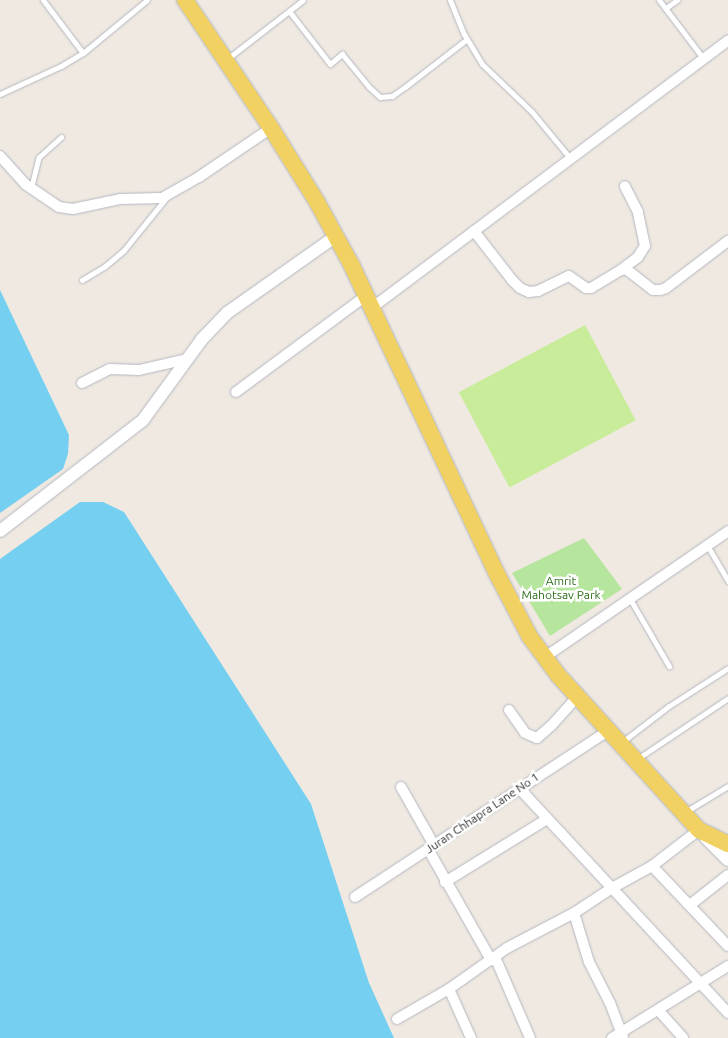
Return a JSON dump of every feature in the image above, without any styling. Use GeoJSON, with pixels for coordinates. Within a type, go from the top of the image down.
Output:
{"type":"FeatureCollection","features":[{"type":"Feature","properties":{"kind":"main road"},"geometry":{"type":"LineString","coordinates":[[186,0],[271,128],[336,236],[370,301],[497,574],[530,637],[544,657],[578,696],[699,830],[728,858]]}},
{"type":"Feature","properties":{"kind":"main road"},"geometry":{"type":"LineString","coordinates":[[699,830],[728,844]]}},
{"type":"Feature","properties":{"kind":"street"},"geometry":{"type":"LineString","coordinates":[[236,392],[474,231],[728,40]]}},
{"type":"Feature","properties":{"kind":"street"},"geometry":{"type":"LineString","coordinates":[[0,156],[18,177],[31,188],[65,209],[120,199],[155,199],[168,195],[271,128]]}},
{"type":"Feature","properties":{"kind":"street"},"geometry":{"type":"LineString","coordinates":[[474,231],[520,288],[529,292],[538,291],[569,276],[586,288],[591,288],[638,257],[645,246],[638,212],[625,186]]}},
{"type":"Feature","properties":{"kind":"street"},"geometry":{"type":"LineString","coordinates":[[0,531],[143,420],[186,359],[227,313],[336,236]]}},
{"type":"Feature","properties":{"kind":"street"},"geometry":{"type":"LineString","coordinates":[[621,270],[631,272],[653,290],[660,290],[666,288],[728,241]]}},
{"type":"Feature","properties":{"kind":"street"},"geometry":{"type":"LineString","coordinates":[[82,383],[110,369],[139,370],[186,359]]}},
{"type":"Feature","properties":{"kind":"street"},"geometry":{"type":"LineString","coordinates":[[544,657],[728,531]]}},
{"type":"Feature","properties":{"kind":"street"},"geometry":{"type":"LineString","coordinates":[[509,710],[525,733],[530,737],[537,738],[578,696]]}},
{"type":"Feature","properties":{"kind":"street","name":"Juran Chhapra Lane No 1"},"geometry":{"type":"LineString","coordinates":[[355,897],[609,730]]}},
{"type":"Feature","properties":{"kind":"street"},"geometry":{"type":"LineString","coordinates":[[402,787],[431,847],[445,882],[465,910],[493,958],[530,1038]]}},
{"type":"Feature","properties":{"kind":"street"},"geometry":{"type":"LineString","coordinates":[[519,788],[728,1013]]}},
{"type":"Feature","properties":{"kind":"street"},"geometry":{"type":"LineString","coordinates":[[445,882],[547,819]]}},
{"type":"Feature","properties":{"kind":"street"},"geometry":{"type":"LineString","coordinates":[[397,1019],[449,989],[507,948],[574,913],[612,888],[652,866],[699,830]]}},
{"type":"Feature","properties":{"kind":"street"},"geometry":{"type":"LineString","coordinates":[[652,866],[728,946]]}},
{"type":"Feature","properties":{"kind":"street"},"geometry":{"type":"LineString","coordinates":[[690,905],[728,876]]}},
{"type":"Feature","properties":{"kind":"street"},"geometry":{"type":"LineString","coordinates":[[574,913],[589,962],[610,1002],[619,1036],[728,966]]}},
{"type":"Feature","properties":{"kind":"street"},"geometry":{"type":"LineString","coordinates":[[449,989],[471,1038]]}},
{"type":"Feature","properties":{"kind":"street"},"geometry":{"type":"LineString","coordinates":[[658,1011],[683,1038]]}},
{"type":"Feature","properties":{"kind":"lane"},"geometry":{"type":"LineString","coordinates":[[42,0],[83,53]]}},
{"type":"Feature","properties":{"kind":"lane"},"geometry":{"type":"LineString","coordinates":[[0,94],[61,66],[83,53],[147,0]]}},
{"type":"Feature","properties":{"kind":"lane"},"geometry":{"type":"LineString","coordinates":[[226,59],[303,0]]}},
{"type":"Feature","properties":{"kind":"lane"},"geometry":{"type":"LineString","coordinates":[[450,0],[467,39],[482,64],[532,112],[570,158]]}},
{"type":"Feature","properties":{"kind":"lane"},"geometry":{"type":"LineString","coordinates":[[659,0],[702,58]]}},
{"type":"Feature","properties":{"kind":"lane"},"geometry":{"type":"LineString","coordinates":[[666,8],[677,0]]}},
{"type":"Feature","properties":{"kind":"lane"},"geometry":{"type":"LineString","coordinates":[[289,11],[330,64],[342,54],[369,88],[380,97],[392,96],[467,39]]}},
{"type":"Feature","properties":{"kind":"lane"},"geometry":{"type":"LineString","coordinates":[[31,188],[39,157],[61,137]]}},
{"type":"Feature","properties":{"kind":"lane"},"geometry":{"type":"LineString","coordinates":[[82,280],[104,267],[124,250],[168,195]]}},
{"type":"Feature","properties":{"kind":"lane"},"geometry":{"type":"LineString","coordinates":[[707,545],[728,581]]}},
{"type":"Feature","properties":{"kind":"lane"},"geometry":{"type":"LineString","coordinates":[[630,599],[669,666]]}},
{"type":"Feature","properties":{"kind":"lane"},"geometry":{"type":"LineString","coordinates":[[621,743],[669,706],[728,668]]}},
{"type":"Feature","properties":{"kind":"lane"},"geometry":{"type":"LineString","coordinates":[[636,760],[728,698]]}},
{"type":"Feature","properties":{"kind":"lane"},"geometry":{"type":"LineString","coordinates":[[684,812],[728,786]]}},
{"type":"Feature","properties":{"kind":"green space"},"geometry":{"type":"Polygon","coordinates":[[[585,325],[636,420],[509,487],[459,392],[585,325]]]}},
{"type":"Feature","properties":{"kind":"green space","name":"Amrit Mahotsav Park"},"geometry":{"type":"Polygon","coordinates":[[[584,538],[622,589],[550,636],[512,573],[584,538]]]}},
{"type":"Feature","properties":{"kind":"water"},"geometry":{"type":"Polygon","coordinates":[[[0,290],[69,435],[68,454],[63,469],[0,513],[0,290]]]}},
{"type":"Feature","properties":{"kind":"water"},"geometry":{"type":"Polygon","coordinates":[[[80,502],[103,502],[124,512],[311,804],[369,983],[394,1038],[0,1038],[0,559],[80,502]]]}}]}
